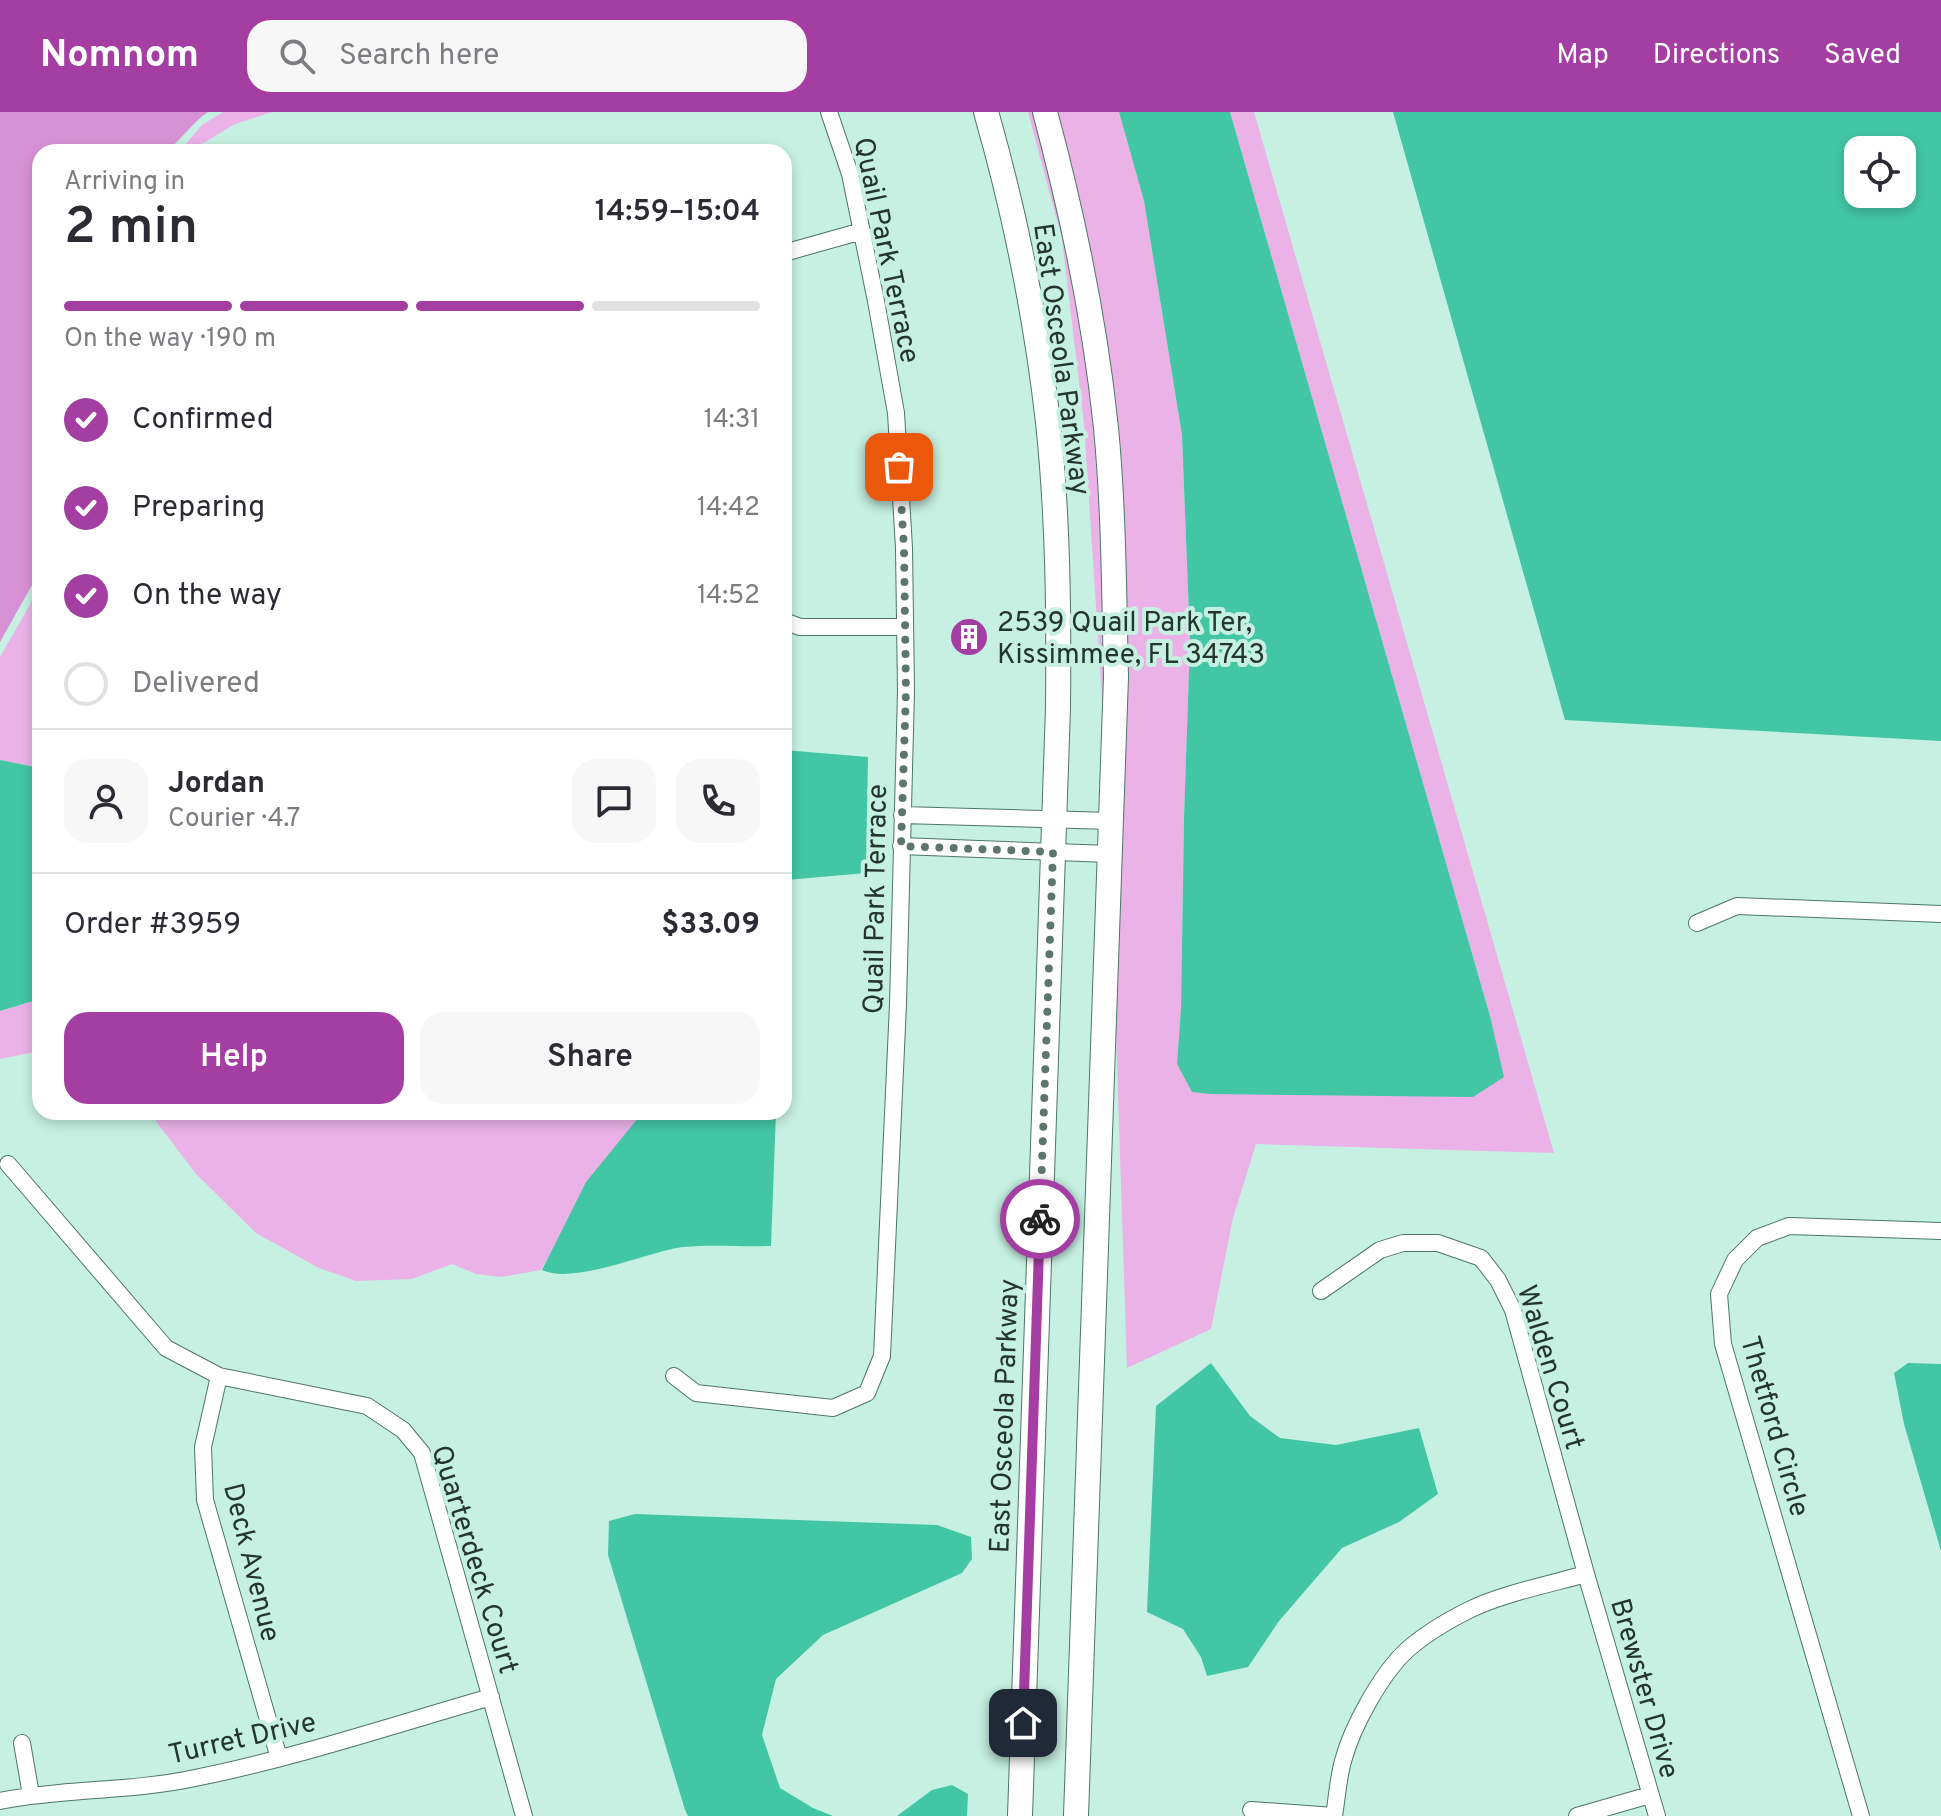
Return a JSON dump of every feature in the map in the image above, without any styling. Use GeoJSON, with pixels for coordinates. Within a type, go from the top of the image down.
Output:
{"type":"FeatureCollection","features":[{"type":"Feature","properties":{"kind":"main road","name":"East Osceola Parkway"},"geometry":{"type":"LineString","coordinates":[[986,112],[1033,320],[1047,421],[1059,599],[1058,708],[1020,1816]]}},
{"type":"Feature","properties":{"kind":"main road","name":"East Osceola Parkway"},"geometry":{"type":"LineString","coordinates":[[1045,112],[1080,257],[1094,338],[1106,429],[1114,540],[1116,677],[1076,1816]]}},
{"type":"Feature","properties":{"kind":"street","name":"Quail Park Terrace"},"geometry":{"type":"LineString","coordinates":[[674,1376],[696,1393],[833,1408],[867,1393],[882,1356],[898,1004],[906,691],[904,548],[896,413],[850,174],[829,112]]}},
{"type":"Feature","properties":{"kind":"street"},"geometry":{"type":"LineString","coordinates":[[792,251],[862,231]]}},
{"type":"Feature","properties":{"kind":"street"},"geometry":{"type":"LineString","coordinates":[[792,624],[800,627],[905,627]]}},
{"type":"Feature","properties":{"kind":"street"},"geometry":{"type":"LineString","coordinates":[[902,815],[1111,821]]}},
{"type":"Feature","properties":{"kind":"street"},"geometry":{"type":"LineString","coordinates":[[901,846],[1109,854]]}},
{"type":"Feature","properties":{"kind":"street"},"geometry":{"type":"LineString","coordinates":[[1697,923],[1737,906],[1941,914]]}},
{"type":"Feature","properties":{"kind":"street","name":"Quarterdeck Court"},"geometry":{"type":"LineString","coordinates":[[8,1164],[166,1348],[219,1376],[367,1406],[403,1430],[422,1453],[524,1816]]}},
{"type":"Feature","properties":{"kind":"street","name":"Thetford Circle"},"geometry":{"type":"LineString","coordinates":[[1861,1816],[1723,1344],[1719,1294],[1735,1260],[1757,1238],[1789,1226],[1941,1231]]}},
{"type":"Feature","properties":{"kind":"street","name":"Walden Court"},"geometry":{"type":"LineString","coordinates":[[1321,1291],[1380,1250],[1403,1243],[1438,1243],[1481,1258],[1498,1280],[1513,1310],[1586,1574]]}},
{"type":"Feature","properties":{"kind":"street","name":"Deck Avenue"},"geometry":{"type":"LineString","coordinates":[[219,1376],[203,1447],[205,1500],[279,1758]]}},
{"type":"Feature","properties":{"kind":"street"},"geometry":{"type":"LineString","coordinates":[[1251,1810],[1334,1816],[1343,1761],[1363,1713],[1405,1652],[1430,1632],[1470,1610],[1586,1574]]}},
{"type":"Feature","properties":{"kind":"street","name":"Brewster Drive"},"geometry":{"type":"LineString","coordinates":[[1586,1574],[1657,1816]]}},
{"type":"Feature","properties":{"kind":"street","name":"Turret Drive"},"geometry":{"type":"LineString","coordinates":[[0,1801],[31,1795],[192,1779],[279,1758],[491,1697]]}},
{"type":"Feature","properties":{"kind":"street"},"geometry":{"type":"LineString","coordinates":[[22,1743],[31,1795]]}},
{"type":"Feature","properties":{"kind":"street"},"geometry":{"type":"LineString","coordinates":[[1577,1816],[1650,1795]]}},
{"type":"Feature","properties":{"kind":"shaded area"},"geometry":{"type":"Polygon","coordinates":[[[0,112],[208,112],[175,144],[32,144],[32,585],[0,642],[0,112]]]}},
{"type":"Feature","properties":{"kind":"shaded area"},"geometry":{"type":"Polygon","coordinates":[[[223,112],[272,112],[235,124],[202,144],[186,144],[202,125],[223,112]]]}},
{"type":"Feature","properties":{"kind":"shaded area"},"geometry":{"type":"Polygon","coordinates":[[[1028,112],[1034,112],[1068,253],[1097,434],[1106,631],[1104,728],[1084,424],[1062,239],[1028,112]]]}},
{"type":"Feature","properties":{"kind":"shaded area"},"geometry":{"type":"Polygon","coordinates":[[[1056,112],[1119,112],[1144,201],[1182,435],[1190,640],[1177,1064],[1490,1016],[1230,112],[1254,112],[1554,1153],[1256,1144],[1233,1218],[1211,1329],[1127,1368],[1115,1002],[1126,676],[1056,112]]]}},
{"type":"Feature","properties":{"kind":"shaded area"},"geometry":{"type":"Polygon","coordinates":[[[1119,112],[1230,112],[1490,1016],[1504,1077],[1473,1097],[1192,1092],[1177,1064],[1190,640],[1182,435],[1144,201],[1119,112]]]}},
{"type":"Feature","properties":{"kind":"shaded area"},"geometry":{"type":"Polygon","coordinates":[[[1393,112],[1941,112],[1941,741],[1565,720],[1393,112]]]}},
{"type":"Feature","properties":{"kind":"shaded area"},"geometry":{"type":"Polygon","coordinates":[[[32,601],[32,766],[0,760],[0,657],[32,601]]]}},
{"type":"Feature","properties":{"kind":"shaded area"},"geometry":{"type":"Polygon","coordinates":[[[792,751],[868,757],[866,873],[792,879],[792,751]]]}},
{"type":"Feature","properties":{"kind":"shaded area"},"geometry":{"type":"Polygon","coordinates":[[[0,760],[32,766],[32,1001],[0,1011],[0,760]]]}},
{"type":"Feature","properties":{"kind":"shaded area"},"geometry":{"type":"Polygon","coordinates":[[[32,1001],[32,1053],[0,1059],[0,1011],[32,1001]]]}},
{"type":"Feature","properties":{"kind":"shaded area"},"geometry":{"type":"Polygon","coordinates":[[[155,1120],[638,1120],[541,1270],[501,1277],[476,1274],[452,1264],[412,1279],[356,1281],[319,1268],[256,1233],[196,1174],[155,1120]]]}},
{"type":"Feature","properties":{"kind":"shaded area"},"geometry":{"type":"Polygon","coordinates":[[[636,1120],[776,1120],[771,1246],[683,1247],[591,1271],[556,1274],[542,1270],[586,1182],[636,1120]]]}},
{"type":"Feature","properties":{"kind":"shaded area"},"geometry":{"type":"Polygon","coordinates":[[[1211,1363],[1250,1416],[1280,1438],[1336,1445],[1419,1428],[1438,1494],[1399,1522],[1342,1548],[1279,1621],[1248,1667],[1207,1676],[1201,1657],[1183,1629],[1147,1612],[1156,1406],[1211,1363]]]}},
{"type":"Feature","properties":{"kind":"shaded area"},"geometry":{"type":"Polygon","coordinates":[[[1908,1363],[1941,1364],[1941,1551],[1904,1424],[1894,1373],[1908,1363]]]}},
{"type":"Feature","properties":{"kind":"shaded area"},"geometry":{"type":"Polygon","coordinates":[[[635,1514],[937,1525],[971,1537],[972,1559],[962,1573],[823,1635],[776,1679],[762,1735],[780,1788],[833,1816],[688,1816],[608,1555],[609,1521],[635,1514]]]}},
{"type":"Feature","properties":{"kind":"shaded area"},"geometry":{"type":"Polygon","coordinates":[[[952,1785],[968,1794],[967,1816],[897,1816],[932,1790],[952,1785]]]}},
{"type":"Feature","properties":{"kind":"way so far"},"geometry":{"type":"LineString","coordinates":[[899,467],[904,548],[906,691],[901,846],[1053,852],[1040,1219]]}},
{"type":"Feature","properties":{"kind":"place","name":"2539 Quail Park Ter, Kissimmee, FL 34743"},"geometry":{"type":"Point","coordinates":[969,637]}},
{"type":"Feature","properties":{"kind":"route"},"geometry":{"type":"LineString","coordinates":[[1023,1723],[1040,1219]]}}]}
